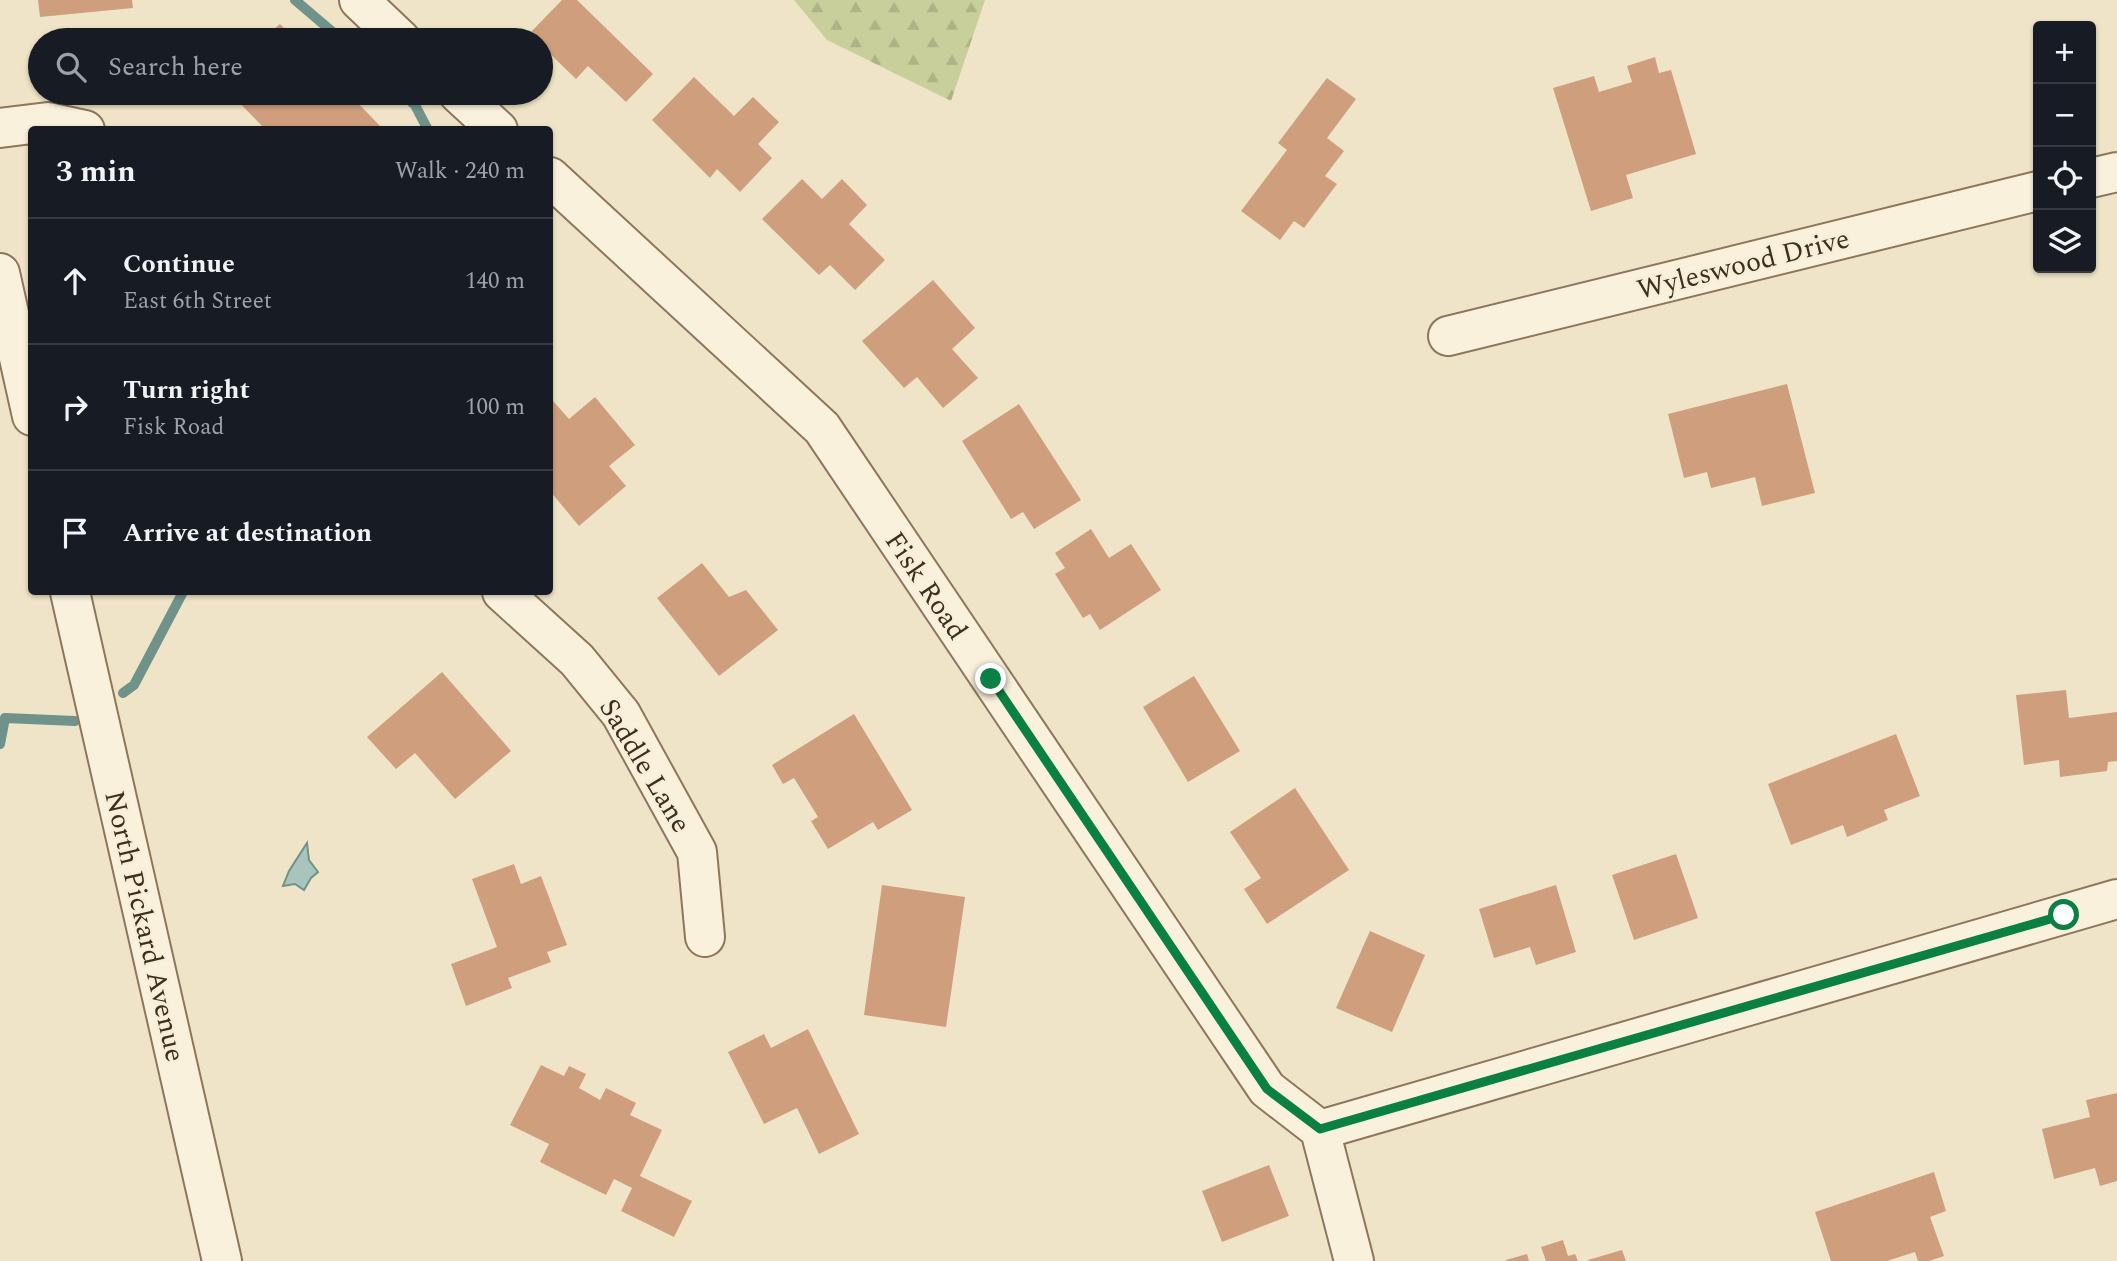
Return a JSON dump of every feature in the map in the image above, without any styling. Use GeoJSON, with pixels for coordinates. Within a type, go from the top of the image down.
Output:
{"type":"FeatureCollection","features":[{"type":"Feature","properties":{"kind":"street"},"geometry":{"type":"LineString","coordinates":[[359,0],[388,28]]}},
{"type":"Feature","properties":{"kind":"street"},"geometry":{"type":"LineString","coordinates":[[471,105],[494,126]]}},
{"type":"Feature","properties":{"kind":"street"},"geometry":{"type":"LineString","coordinates":[[0,128],[48,122],[66,126]]}},
{"type":"Feature","properties":{"kind":"street"},"geometry":{"type":"LineString","coordinates":[[2096,177],[2117,172]]}},
{"type":"Feature","properties":{"kind":"street","name":"Fisk Road"},"geometry":{"type":"LineString","coordinates":[[553,180],[822,428],[1267,1089],[1320,1129]]}},
{"type":"Feature","properties":{"kind":"street","name":"Wyleswood Drive"},"geometry":{"type":"LineString","coordinates":[[1448,336],[2033,192]]}},
{"type":"Feature","properties":{"kind":"street"},"geometry":{"type":"LineString","coordinates":[[0,273],[28,398]]}},
{"type":"Feature","properties":{"kind":"street","name":"North Pickard Avenue"},"geometry":{"type":"LineString","coordinates":[[71,595],[222,1261]]}},
{"type":"Feature","properties":{"kind":"street","name":"Saddle Lane"},"geometry":{"type":"LineString","coordinates":[[505,595],[577,660],[621,714],[697,852],[705,937]]}},
{"type":"Feature","properties":{"kind":"street"},"geometry":{"type":"LineString","coordinates":[[1354,1261],[1320,1129],[2117,899]]}},
{"type":"Feature","properties":{"kind":"green space"},"geometry":{"type":"Polygon","coordinates":[[[794,0],[985,0],[951,101],[827,40],[794,0]]]}},
{"type":"Feature","properties":{"kind":"water"},"geometry":{"type":"Polygon","coordinates":[[[307,843],[309,860],[318,872],[304,890],[295,884],[283,886],[289,871],[307,843]]]}},
{"type":"Feature","properties":{"kind":"building"},"geometry":{"type":"Polygon","coordinates":[[[38,0],[132,0],[133,8],[40,17],[38,0]]]}},
{"type":"Feature","properties":{"kind":"building"},"geometry":{"type":"Polygon","coordinates":[[[562,0],[577,0],[653,74],[626,102],[588,66],[576,79],[553,57],[553,28],[535,28],[562,0]]]}},
{"type":"Feature","properties":{"kind":"building"},"geometry":{"type":"Polygon","coordinates":[[[1655,57],[1659,73],[1671,70],[1696,154],[1626,175],[1633,198],[1591,211],[1553,88],[1594,76],[1599,92],[1632,82],[1627,66],[1655,57]]]}},
{"type":"Feature","properties":{"kind":"building"},"geometry":{"type":"Polygon","coordinates":[[[694,77],[734,116],[753,97],[779,122],[758,144],[772,158],[740,192],[717,169],[710,178],[652,120],[694,77]]]}},
{"type":"Feature","properties":{"kind":"building"},"geometry":{"type":"Polygon","coordinates":[[[1327,78],[1356,99],[1327,138],[1344,151],[1325,176],[1337,184],[1304,228],[1294,221],[1280,240],[1241,211],[1287,150],[1278,143],[1327,78]]]}},
{"type":"Feature","properties":{"kind":"building"},"geometry":{"type":"Polygon","coordinates":[[[242,105],[360,105],[380,126],[262,126],[242,105]]]}},
{"type":"Feature","properties":{"kind":"building"},"geometry":{"type":"Polygon","coordinates":[[[802,179],[822,199],[842,179],[867,205],[849,224],[885,260],[855,290],[830,265],[819,275],[762,219],[802,179]]]}},
{"type":"Feature","properties":{"kind":"building"},"geometry":{"type":"Polygon","coordinates":[[[933,280],[975,328],[952,349],[978,378],[943,408],[917,377],[904,388],[862,341],[933,280]]]}},
{"type":"Feature","properties":{"kind":"building"},"geometry":{"type":"Polygon","coordinates":[[[1787,384],[1815,493],[1762,506],[1755,477],[1711,488],[1707,472],[1684,478],[1668,414],[1787,384]]]}},
{"type":"Feature","properties":{"kind":"building"},"geometry":{"type":"Polygon","coordinates":[[[595,397],[635,445],[609,466],[626,486],[579,526],[553,495],[553,401],[569,419],[595,397]]]}},
{"type":"Feature","properties":{"kind":"building"},"geometry":{"type":"Polygon","coordinates":[[[1019,404],[1081,500],[1034,529],[1023,512],[1011,519],[962,441],[1019,404]]]}},
{"type":"Feature","properties":{"kind":"building"},"geometry":{"type":"Polygon","coordinates":[[[1091,529],[1109,558],[1131,544],[1161,590],[1100,630],[1090,614],[1083,618],[1055,574],[1065,568],[1055,553],[1091,529]]]}},
{"type":"Feature","properties":{"kind":"building"},"geometry":{"type":"Polygon","coordinates":[[[702,563],[729,597],[746,590],[778,630],[719,676],[657,598],[702,563]]]}},
{"type":"Feature","properties":{"kind":"building"},"geometry":{"type":"Polygon","coordinates":[[[442,672],[511,751],[455,799],[415,753],[396,769],[367,737],[442,672]]]}},
{"type":"Feature","properties":{"kind":"building"},"geometry":{"type":"Polygon","coordinates":[[[1194,676],[1240,751],[1188,782],[1143,707],[1194,676]]]}},
{"type":"Feature","properties":{"kind":"building"},"geometry":{"type":"Polygon","coordinates":[[[2066,690],[2069,718],[2117,712],[2117,761],[2108,762],[2107,771],[2060,777],[2059,760],[2024,765],[2016,695],[2066,690]]]}},
{"type":"Feature","properties":{"kind":"building"},"geometry":{"type":"Polygon","coordinates":[[[854,714],[912,810],[878,830],[873,822],[828,849],[811,821],[818,817],[794,778],[783,784],[772,765],[854,714]]]}},
{"type":"Feature","properties":{"kind":"building"},"geometry":{"type":"Polygon","coordinates":[[[1896,734],[1920,796],[1884,810],[1888,820],[1847,837],[1843,825],[1791,845],[1768,784],[1896,734]]]}},
{"type":"Feature","properties":{"kind":"building"},"geometry":{"type":"Polygon","coordinates":[[[1295,788],[1349,870],[1267,924],[1244,889],[1261,878],[1230,832],[1295,788]]]}},
{"type":"Feature","properties":{"kind":"building"},"geometry":{"type":"Polygon","coordinates":[[[1676,854],[1698,918],[1634,940],[1612,875],[1676,854]]]}},
{"type":"Feature","properties":{"kind":"building"},"geometry":{"type":"Polygon","coordinates":[[[514,864],[521,884],[541,876],[567,945],[547,952],[551,962],[508,978],[512,988],[466,1006],[451,964],[497,947],[472,879],[514,864]]]}},
{"type":"Feature","properties":{"kind":"building"},"geometry":{"type":"Polygon","coordinates":[[[882,885],[965,897],[946,1027],[864,1015],[882,885]]]}},
{"type":"Feature","properties":{"kind":"building"},"geometry":{"type":"Polygon","coordinates":[[[1556,885],[1576,952],[1536,965],[1530,947],[1494,958],[1479,909],[1556,885]]]}},
{"type":"Feature","properties":{"kind":"building"},"geometry":{"type":"Polygon","coordinates":[[[1370,931],[1425,955],[1392,1032],[1336,1008],[1370,931]]]}},
{"type":"Feature","properties":{"kind":"building"},"geometry":{"type":"Polygon","coordinates":[[[808,1029],[859,1134],[819,1154],[797,1108],[764,1124],[728,1052],[764,1034],[771,1048],[808,1029]]]}},
{"type":"Feature","properties":{"kind":"building"},"geometry":{"type":"Polygon","coordinates":[[[541,1065],[564,1076],[569,1066],[586,1074],[579,1088],[600,1100],[606,1088],[636,1103],[630,1115],[662,1130],[640,1176],[692,1201],[674,1237],[621,1211],[632,1188],[614,1179],[606,1195],[540,1162],[549,1144],[510,1125],[541,1065]]]}},
{"type":"Feature","properties":{"kind":"building"},"geometry":{"type":"Polygon","coordinates":[[[2117,1093],[2117,1181],[2100,1186],[2095,1168],[2054,1179],[2042,1129],[2090,1117],[2086,1100],[2117,1093]]]}},
{"type":"Feature","properties":{"kind":"building"},"geometry":{"type":"Polygon","coordinates":[[[1269,1165],[1289,1216],[1222,1242],[1202,1191],[1269,1165]]]}},
{"type":"Feature","properties":{"kind":"building"},"geometry":{"type":"Polygon","coordinates":[[[1934,1172],[1946,1211],[1930,1217],[1944,1256],[1918,1261],[1915,1252],[1887,1261],[1831,1261],[1815,1212],[1934,1172]]]}},
{"type":"Feature","properties":{"kind":"building"},"geometry":{"type":"Polygon","coordinates":[[[1563,1240],[1568,1256],[1575,1254],[1578,1261],[1546,1261],[1541,1247],[1563,1240]]]}},
{"type":"Feature","properties":{"kind":"building"},"geometry":{"type":"Polygon","coordinates":[[[1622,1250],[1626,1261],[1588,1261],[1588,1260],[1622,1250]]]}},
{"type":"Feature","properties":{"kind":"building"},"geometry":{"type":"Polygon","coordinates":[[[1527,1254],[1529,1261],[1506,1261],[1506,1260],[1527,1254]]]}},
{"type":"Feature","properties":{"kind":"waterway"},"geometry":{"type":"LineString","coordinates":[[295,0],[328,28]]}},
{"type":"Feature","properties":{"kind":"waterway"},"geometry":{"type":"LineString","coordinates":[[415,105],[426,126]]}},
{"type":"Feature","properties":{"kind":"waterway"},"geometry":{"type":"LineString","coordinates":[[123,693],[134,685],[181,595]]}},
{"type":"Feature","properties":{"kind":"waterway"},"geometry":{"type":"LineString","coordinates":[[0,744],[5,718],[75,721]]}},
{"type":"Feature","properties":{"kind":"route"},"geometry":{"type":"LineString","coordinates":[[991,679],[1267,1089],[1320,1129],[2064,915]]}}]}
